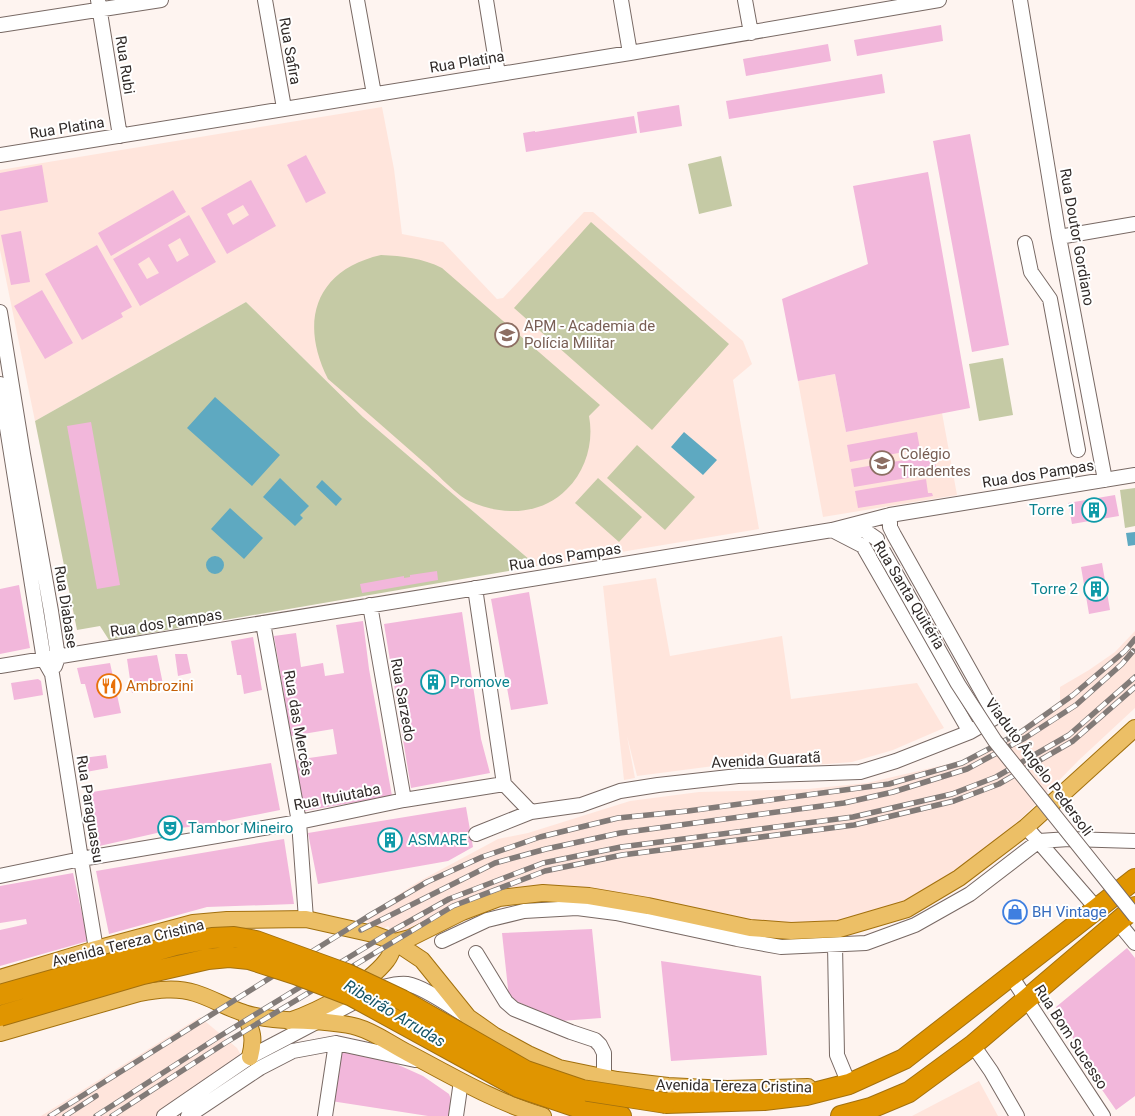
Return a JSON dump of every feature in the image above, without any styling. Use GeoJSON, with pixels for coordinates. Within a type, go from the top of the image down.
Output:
{"type":"FeatureCollection","features":[{"type":"Feature","properties":{"kind":"highway","name":"Avenida Tereza Cristina"},"geometry":{"type":"LineString","coordinates":[[0,995],[176,945],[234,936],[256,941],[347,974],[402,1000],[526,1071],[582,1090],[666,1103],[764,1100],[806,1095],[843,1086],[904,1059],[1135,879]]}},
{"type":"Feature","properties":{"kind":"highway"},"geometry":{"type":"LineString","coordinates":[[841,1116],[872,1108],[909,1092],[973,1045],[1126,919],[1135,907]]}},
{"type":"Feature","properties":{"kind":"highway"},"geometry":{"type":"LineString","coordinates":[[0,1016],[143,974],[208,959],[228,957],[248,959],[352,996],[518,1087],[577,1107],[621,1116]]}},
{"type":"Feature","properties":{"kind":"main road"},"geometry":{"type":"LineString","coordinates":[[289,1021],[328,1005],[375,974],[389,958],[395,942],[410,938],[462,912],[499,898],[543,892],[588,896],[648,906],[750,928],[792,931],[840,930],[906,909],[959,878],[1026,827],[1135,728]]}},
{"type":"Feature","properties":{"kind":"main road","name":"Avenida Tereza Cristina"},"geometry":{"type":"LineString","coordinates":[[0,978],[96,949],[193,923],[227,920],[306,919],[373,934],[395,942],[422,960],[468,1017],[495,1036],[559,1068],[604,1078],[668,1086],[726,1089],[843,1086]]}},
{"type":"Feature","properties":{"kind":"main road"},"geometry":{"type":"LineString","coordinates":[[0,1033],[138,993],[178,989],[195,992],[245,1014],[289,1021],[323,1019],[359,1028],[460,1081],[519,1109],[543,1116]]}},
{"type":"Feature","properties":{"kind":"main road"},"geometry":{"type":"LineString","coordinates":[[364,998],[367,1017],[381,1039]]}},
{"type":"Feature","properties":{"kind":"main road"},"geometry":{"type":"LineString","coordinates":[[245,1014],[252,1029],[254,1043],[250,1057]]}},
{"type":"Feature","properties":{"kind":"street"},"geometry":{"type":"LineString","coordinates":[[0,25],[99,5],[161,0]]}},
{"type":"Feature","properties":{"kind":"street","name":"Rua Safira"},"geometry":{"type":"LineString","coordinates":[[265,0],[284,108]]}},
{"type":"Feature","properties":{"kind":"street"},"geometry":{"type":"LineString","coordinates":[[358,0],[374,94]]}},
{"type":"Feature","properties":{"kind":"street"},"geometry":{"type":"LineString","coordinates":[[486,0],[498,74]]}},
{"type":"Feature","properties":{"kind":"street"},"geometry":{"type":"LineString","coordinates":[[621,0],[630,53]]}},
{"type":"Feature","properties":{"kind":"street"},"geometry":{"type":"LineString","coordinates":[[745,0],[751,33]]}},
{"type":"Feature","properties":{"kind":"street","name":"Rua Platina"},"geometry":{"type":"LineString","coordinates":[[0,155],[751,33],[872,6],[939,0]]}},
{"type":"Feature","properties":{"kind":"street","name":"Rua Doutor Gordiano"},"geometry":{"type":"LineString","coordinates":[[1020,0],[1059,237],[1105,480]]}},
{"type":"Feature","properties":{"kind":"street","name":"Rua Rubi"},"geometry":{"type":"LineString","coordinates":[[99,5],[120,136]]}},
{"type":"Feature","properties":{"kind":"street"},"geometry":{"type":"LineString","coordinates":[[1059,237],[1135,224]]}},
{"type":"Feature","properties":{"kind":"street"},"geometry":{"type":"LineString","coordinates":[[1025,243],[1031,272],[1050,299],[1078,450]]}},
{"type":"Feature","properties":{"kind":"street","name":"Rua Diabase"},"geometry":{"type":"LineString","coordinates":[[0,312],[7,417]]}},
{"type":"Feature","properties":{"kind":"street","name":"Rua Diabase"},"geometry":{"type":"LineString","coordinates":[[0,384],[51,659],[52,674]]}},
{"type":"Feature","properties":{"kind":"street","name":"Rua dos Pampas"},"geometry":{"type":"LineString","coordinates":[[0,666],[832,530],[890,515],[1135,475]]}},
{"type":"Feature","properties":{"kind":"street","name":"Rua Santa Quitéria"},"geometry":{"type":"LineString","coordinates":[[880,545],[877,527],[882,520],[890,515]]}},
{"type":"Feature","properties":{"kind":"street","name":"Rua Santa Quitéria"},"geometry":{"type":"LineString","coordinates":[[890,515],[890,527],[894,535],[996,717]]}},
{"type":"Feature","properties":{"kind":"street","name":"Rua Santa Quitéria"},"geometry":{"type":"LineString","coordinates":[[832,530],[864,530],[880,545]]}},
{"type":"Feature","properties":{"kind":"street","name":"Rua Santa Quitéria"},"geometry":{"type":"LineString","coordinates":[[832,530],[863,546],[970,732]]}},
{"type":"Feature","properties":{"kind":"street","name":"Viaduto Ângelo Pedersoli"},"geometry":{"type":"LineString","coordinates":[[880,545],[958,684],[995,741],[1126,919]]}},
{"type":"Feature","properties":{"kind":"street"},"geometry":{"type":"LineString","coordinates":[[475,588],[504,784],[531,812]]}},
{"type":"Feature","properties":{"kind":"street","name":"Rua Sarzedo"},"geometry":{"type":"LineString","coordinates":[[370,605],[404,800]]}},
{"type":"Feature","properties":{"kind":"street","name":"Rua das Mercês"},"geometry":{"type":"LineString","coordinates":[[263,623],[299,822],[306,919]]}},
{"type":"Feature","properties":{"kind":"street","name":"Rua Paraguassu"},"geometry":{"type":"LineString","coordinates":[[52,674],[80,859],[96,949]]}},
{"type":"Feature","properties":{"kind":"street","name":"Avenida Guaratã"},"geometry":{"type":"LineString","coordinates":[[476,834],[531,812],[581,805],[620,791],[658,784],[738,776],[860,772],[970,732],[996,717]]}},
{"type":"Feature","properties":{"kind":"street","name":"Rua Ituiutaba"},"geometry":{"type":"LineString","coordinates":[[0,876],[80,859],[299,822],[404,800],[504,784]]}},
{"type":"Feature","properties":{"kind":"street"},"geometry":{"type":"LineString","coordinates":[[1026,827],[1097,909]]}},
{"type":"Feature","properties":{"kind":"street"},"geometry":{"type":"LineString","coordinates":[[442,941],[487,920],[524,911],[577,908],[616,913],[781,947],[866,943],[914,925],[970,894],[1039,842],[1070,839],[1135,841]]}},
{"type":"Feature","properties":{"kind":"street"},"geometry":{"type":"LineString","coordinates":[[1126,919],[1135,943]]}},
{"type":"Feature","properties":{"kind":"street"},"geometry":{"type":"LineString","coordinates":[[835,945],[837,1055],[843,1086]]}},
{"type":"Feature","properties":{"kind":"street"},"geometry":{"type":"LineString","coordinates":[[476,954],[506,1002],[514,1010],[595,1040],[604,1053],[604,1078]]}},
{"type":"Feature","properties":{"kind":"street","name":"Rua Bom Sucesso"},"geometry":{"type":"LineString","coordinates":[[1011,976],[1103,1116]]}},
{"type":"Feature","properties":{"kind":"street"},"geometry":{"type":"LineString","coordinates":[[164,1116],[250,1057],[364,998],[383,986],[407,984],[419,988],[468,1017]]}},
{"type":"Feature","properties":{"kind":"street"},"geometry":{"type":"LineString","coordinates":[[325,1116],[336,1043]]}},
{"type":"Feature","properties":{"kind":"street"},"geometry":{"type":"LineString","coordinates":[[188,1116],[260,1068],[293,1050],[336,1043],[426,1063]]}},
{"type":"Feature","properties":{"kind":"street"},"geometry":{"type":"LineString","coordinates":[[973,1045],[991,1071],[1017,1116]]}},
{"type":"Feature","properties":{"kind":"street"},"geometry":{"type":"LineString","coordinates":[[456,1116],[460,1081]]}},
{"type":"Feature","properties":{"kind":"shaded area","name":"APM - Academia de Polícia Militar"},"geometry":{"type":"Polygon","coordinates":[[[382,107],[394,169],[402,234],[443,242],[497,299],[503,298],[584,212],[593,212],[743,341],[752,364],[733,380],[759,529],[537,566],[363,417],[246,302],[35,421],[0,250],[0,170],[382,107]]]}},
{"type":"Feature","properties":{"kind":"shaded area","name":"Colégio Tiradentes"},"geometry":{"type":"Polygon","coordinates":[[[835,374],[846,432],[942,413],[957,495],[823,517],[798,381],[835,374]]]}},
{"type":"Feature","properties":{"kind":"shaded area"},"geometry":{"type":"Polygon","coordinates":[[[656,578],[670,656],[782,636],[791,699],[917,683],[944,728],[893,750],[852,762],[790,767],[783,757],[637,776],[627,736],[635,778],[624,780],[603,586],[656,578]]]}},
{"type":"Feature","properties":{"kind":"shaded area"},"geometry":{"type":"Polygon","coordinates":[[[1135,631],[1135,708],[1079,760],[1026,814],[973,862],[884,913],[800,928],[533,889],[399,943],[388,926],[376,933],[364,917],[418,882],[498,839],[528,833],[630,801],[699,792],[808,789],[867,783],[961,761],[1013,734],[1060,701],[1060,687],[1115,652],[1135,631]]]}},
{"type":"Feature","properties":{"kind":"shaded area"},"geometry":{"type":"Polygon","coordinates":[[[200,1017],[237,1048],[241,1055],[234,1065],[162,1116],[41,1116],[200,1017]]]}},
{"type":"Feature","properties":{"kind":"shaded area"},"geometry":{"type":"Polygon","coordinates":[[[979,1081],[998,1116],[912,1116],[979,1081]]]}},
{"type":"Feature","properties":{"kind":"green space"},"geometry":{"type":"Polygon","coordinates":[[[721,156],[732,206],[699,214],[688,164],[721,156]]]}},
{"type":"Feature","properties":{"kind":"green space"},"geometry":{"type":"Polygon","coordinates":[[[591,222],[729,344],[652,430],[514,308],[591,222]]]}},
{"type":"Feature","properties":{"kind":"green space"},"geometry":{"type":"Polygon","coordinates":[[[381,255],[412,258],[442,268],[600,405],[589,416],[589,446],[584,464],[574,481],[557,498],[533,509],[520,511],[494,509],[469,501],[328,379],[319,358],[315,338],[315,319],[319,301],[328,286],[341,273],[359,262],[381,255]]]}},
{"type":"Feature","properties":{"kind":"green space"},"geometry":{"type":"Polygon","coordinates":[[[246,302],[363,417],[537,566],[109,640],[100,626],[77,630],[35,421],[246,302]]]}},
{"type":"Feature","properties":{"kind":"green space"},"geometry":{"type":"Polygon","coordinates":[[[1003,358],[1013,415],[979,421],[969,364],[1003,358]]]}},
{"type":"Feature","properties":{"kind":"green space"},"geometry":{"type":"Polygon","coordinates":[[[637,445],[695,497],[665,530],[607,478],[637,445]]]}},
{"type":"Feature","properties":{"kind":"green space"},"geometry":{"type":"Polygon","coordinates":[[[598,478],[642,517],[619,542],[575,503],[598,478]]]}},
{"type":"Feature","properties":{"kind":"green space"},"geometry":{"type":"Polygon","coordinates":[[[1135,488],[1135,526],[1125,528],[1120,490],[1135,488]]]}},
{"type":"Feature","properties":{"kind":"water"},"geometry":{"type":"Polygon","coordinates":[[[215,397],[280,455],[252,486],[187,428],[215,397]]]}},
{"type":"Feature","properties":{"kind":"water"},"geometry":{"type":"Polygon","coordinates":[[[684,432],[717,460],[703,475],[671,447],[684,432]]]}},
{"type":"Feature","properties":{"kind":"water"},"geometry":{"type":"Polygon","coordinates":[[[280,478],[309,506],[300,515],[303,518],[295,526],[263,497],[280,478]]]}},
{"type":"Feature","properties":{"kind":"water"},"geometry":{"type":"Polygon","coordinates":[[[322,480],[342,499],[336,506],[316,487],[322,480]]]}},
{"type":"Feature","properties":{"kind":"water"},"geometry":{"type":"Polygon","coordinates":[[[230,508],[263,538],[244,559],[211,529],[230,508]]]}},
{"type":"Feature","properties":{"kind":"water"},"geometry":{"type":"Polygon","coordinates":[[[1135,532],[1135,545],[1128,546],[1126,533],[1135,532]]]}},
{"type":"Feature","properties":{"kind":"water"},"geometry":{"type":"Polygon","coordinates":[[[215,556],[221,559],[224,565],[221,571],[215,574],[209,571],[206,565],[209,559],[215,556]]]}},
{"type":"Feature","properties":{"kind":"building"},"geometry":{"type":"Polygon","coordinates":[[[941,25],[943,41],[857,56],[854,40],[941,25]]]}},
{"type":"Feature","properties":{"kind":"building"},"geometry":{"type":"Polygon","coordinates":[[[828,44],[831,61],[746,76],[743,59],[828,44]]]}},
{"type":"Feature","properties":{"kind":"building"},"geometry":{"type":"Polygon","coordinates":[[[882,74],[885,93],[729,119],[726,101],[882,74]]]}},
{"type":"Feature","properties":{"kind":"building"},"geometry":{"type":"Polygon","coordinates":[[[679,105],[682,126],[640,133],[637,112],[679,105]]]}},
{"type":"Feature","properties":{"kind":"building"},"geometry":{"type":"Polygon","coordinates":[[[634,116],[637,133],[526,152],[523,133],[634,116]]]}},
{"type":"Feature","properties":{"kind":"building"},"geometry":{"type":"Polygon","coordinates":[[[970,134],[1009,345],[972,352],[933,141],[970,134]]]}},
{"type":"Feature","properties":{"kind":"building"},"geometry":{"type":"Polygon","coordinates":[[[306,155],[326,193],[306,203],[287,165],[306,155]]]}},
{"type":"Feature","properties":{"kind":"building"},"geometry":{"type":"Polygon","coordinates":[[[42,165],[48,202],[0,211],[0,173],[42,165]]]}},
{"type":"Feature","properties":{"kind":"building"},"geometry":{"type":"Polygon","coordinates":[[[928,172],[970,408],[846,432],[835,374],[798,381],[782,299],[868,264],[853,186],[928,172]]]}},
{"type":"Feature","properties":{"kind":"building"},"geometry":{"type":"Polygon","coordinates":[[[251,180],[276,226],[227,254],[201,208],[251,180]],[[243,205],[227,214],[233,225],[249,215],[243,205]]]}},
{"type":"Feature","properties":{"kind":"building"},"geometry":{"type":"Polygon","coordinates":[[[173,190],[186,212],[111,256],[98,233],[173,190]]]}},
{"type":"Feature","properties":{"kind":"building"},"geometry":{"type":"Polygon","coordinates":[[[189,215],[216,262],[140,306],[113,259],[189,215]],[[180,238],[168,245],[177,262],[189,255],[180,238]],[[149,257],[138,264],[147,279],[159,273],[149,257]]]}},
{"type":"Feature","properties":{"kind":"building"},"geometry":{"type":"Polygon","coordinates":[[[21,231],[30,282],[11,285],[1,235],[21,231]]]}},
{"type":"Feature","properties":{"kind":"building"},"geometry":{"type":"Polygon","coordinates":[[[97,245],[132,307],[121,313],[123,317],[82,340],[45,274],[97,245]]]}},
{"type":"Feature","properties":{"kind":"building"},"geometry":{"type":"Polygon","coordinates":[[[42,290],[73,343],[45,359],[14,306],[42,290]]]}},
{"type":"Feature","properties":{"kind":"building"},"geometry":{"type":"Polygon","coordinates":[[[91,422],[120,585],[97,589],[67,426],[91,422]]]}},
{"type":"Feature","properties":{"kind":"building"},"geometry":{"type":"Polygon","coordinates":[[[917,432],[920,449],[850,462],[847,445],[917,432]]]}},
{"type":"Feature","properties":{"kind":"building"},"geometry":{"type":"Polygon","coordinates":[[[934,455],[937,473],[854,487],[851,469],[934,455]]]}},
{"type":"Feature","properties":{"kind":"building"},"geometry":{"type":"Polygon","coordinates":[[[926,479],[928,493],[932,493],[933,496],[858,508],[855,491],[926,479]]]}},
{"type":"Feature","properties":{"kind":"building","name":"Torre 1"},"geometry":{"type":"Polygon","coordinates":[[[1115,495],[1119,516],[1072,524],[1068,503],[1115,495]]]}},
{"type":"Feature","properties":{"kind":"building","name":"Torre 2"},"geometry":{"type":"Polygon","coordinates":[[[1102,563],[1110,610],[1089,614],[1081,567],[1102,563]]]}},
{"type":"Feature","properties":{"kind":"building"},"geometry":{"type":"Polygon","coordinates":[[[437,571],[438,580],[362,593],[360,584],[437,571]]]}},
{"type":"Feature","properties":{"kind":"building"},"geometry":{"type":"Polygon","coordinates":[[[19,585],[30,648],[0,654],[0,589],[19,585]]]}},
{"type":"Feature","properties":{"kind":"building"},"geometry":{"type":"Polygon","coordinates":[[[529,592],[548,704],[511,710],[491,599],[529,592]]]}},
{"type":"Feature","properties":{"kind":"building","name":"Promove"},"geometry":{"type":"Polygon","coordinates":[[[462,612],[481,739],[490,773],[411,788],[384,624],[462,612]]]}},
{"type":"Feature","properties":{"kind":"building"},"geometry":{"type":"Polygon","coordinates":[[[363,621],[369,669],[392,796],[304,811],[295,760],[337,754],[333,729],[291,736],[274,636],[296,633],[301,667],[323,663],[325,676],[344,673],[336,625],[363,621]]]}},
{"type":"Feature","properties":{"kind":"building"},"geometry":{"type":"Polygon","coordinates":[[[253,637],[262,690],[244,694],[241,675],[237,675],[231,641],[253,637]]]}},
{"type":"Feature","properties":{"kind":"building"},"geometry":{"type":"Polygon","coordinates":[[[175,654],[187,654],[191,673],[178,676],[175,654]]]}},
{"type":"Feature","properties":{"kind":"building"},"geometry":{"type":"Polygon","coordinates":[[[157,655],[164,689],[132,693],[127,659],[157,655]]]}},
{"type":"Feature","properties":{"kind":"building"},"geometry":{"type":"Polygon","coordinates":[[[110,663],[121,713],[94,718],[85,684],[81,684],[77,668],[110,663]]]}},
{"type":"Feature","properties":{"kind":"building"},"geometry":{"type":"Polygon","coordinates":[[[38,679],[41,681],[43,695],[14,700],[11,683],[38,679]]]}},
{"type":"Feature","properties":{"kind":"building"},"geometry":{"type":"Polygon","coordinates":[[[106,755],[108,768],[86,772],[83,758],[106,755]]]}},
{"type":"Feature","properties":{"kind":"building"},"geometry":{"type":"Polygon","coordinates":[[[271,763],[280,810],[199,826],[179,828],[95,847],[86,810],[86,793],[271,763]]]}},
{"type":"Feature","properties":{"kind":"building","name":"ASMARE"},"geometry":{"type":"Polygon","coordinates":[[[466,807],[473,847],[448,861],[318,884],[308,833],[466,807]]]}},
{"type":"Feature","properties":{"kind":"building"},"geometry":{"type":"Polygon","coordinates":[[[284,839],[294,904],[207,907],[109,934],[96,871],[284,839]]]}},
{"type":"Feature","properties":{"kind":"building"},"geometry":{"type":"Polygon","coordinates":[[[73,873],[88,941],[0,966],[0,930],[27,924],[26,919],[0,923],[0,886],[73,873]]]}},
{"type":"Feature","properties":{"kind":"building"},"geometry":{"type":"Polygon","coordinates":[[[592,929],[601,1018],[561,1021],[509,998],[502,933],[592,929]]]}},
{"type":"Feature","properties":{"kind":"building"},"geometry":{"type":"Polygon","coordinates":[[[1127,948],[1135,958],[1135,1096],[1116,1110],[1098,1084],[1056,1007],[1127,948]]]}},
{"type":"Feature","properties":{"kind":"building"},"geometry":{"type":"Polygon","coordinates":[[[661,961],[761,976],[767,1055],[671,1061],[661,961]]]}},
{"type":"Feature","properties":{"kind":"building"},"geometry":{"type":"Polygon","coordinates":[[[341,1051],[383,1058],[423,1076],[449,1094],[453,1105],[452,1116],[428,1116],[331,1101],[341,1051]]]}},
{"type":"Feature","properties":{"kind":"railway"},"geometry":{"type":"LineString","coordinates":[[50,1116],[367,917],[427,882],[482,857],[540,837],[618,818],[688,811],[889,784],[962,763],[1021,732],[1073,695],[1125,651],[1135,639]]}},
{"type":"Feature","properties":{"kind":"railway"},"geometry":{"type":"LineString","coordinates":[[361,930],[495,863],[546,849],[620,833],[844,803],[893,792],[967,769],[1025,738],[1076,705],[1122,664],[1133,651]]}},
{"type":"Feature","properties":{"kind":"railway"},"geometry":{"type":"LineString","coordinates":[[96,1116],[220,1036],[392,931],[449,899],[543,863],[621,847],[853,817],[952,794],[996,777],[1069,735],[1135,677]]}},
{"type":"Feature","properties":{"kind":"railway"},"geometry":{"type":"LineString","coordinates":[[112,1116],[225,1043],[453,906],[545,871],[622,855],[854,825],[954,801],[999,784],[1073,741],[1135,687]]}},
{"type":"Feature","properties":{"kind":"railway"},"geometry":{"type":"LineString","coordinates":[[65,1116],[96,1096]]}},
{"type":"Feature","properties":{"kind":"place","name":"APM - Academia de Polícia Militar"},"geometry":{"type":"Point","coordinates":[507,335]}},
{"type":"Feature","properties":{"kind":"place","name":"Colégio Tiradentes"},"geometry":{"type":"Point","coordinates":[882,463]}},
{"type":"Feature","properties":{"kind":"place","name":"Torre 1"},"geometry":{"type":"Point","coordinates":[1094,510]}},
{"type":"Feature","properties":{"kind":"place","name":"Torre 2"},"geometry":{"type":"Point","coordinates":[1096,589]}},
{"type":"Feature","properties":{"kind":"place","name":"Promove"},"geometry":{"type":"Point","coordinates":[433,682]}},
{"type":"Feature","properties":{"kind":"place","name":"Ambrozini"},"geometry":{"type":"Point","coordinates":[109,686]}},
{"type":"Feature","properties":{"kind":"place","name":"Tambor Mineiro"},"geometry":{"type":"Point","coordinates":[170,828]}},
{"type":"Feature","properties":{"kind":"place","name":"ASMARE"},"geometry":{"type":"Point","coordinates":[390,840]}},
{"type":"Feature","properties":{"kind":"place","name":"BH Vintage"},"geometry":{"type":"Point","coordinates":[1015,912]}},
{"type":"Feature","properties":{"kind":"water label","name":"Ribeirão Arrudas"},"geometry":{"type":"Point","coordinates":[395,1013]}}]}
